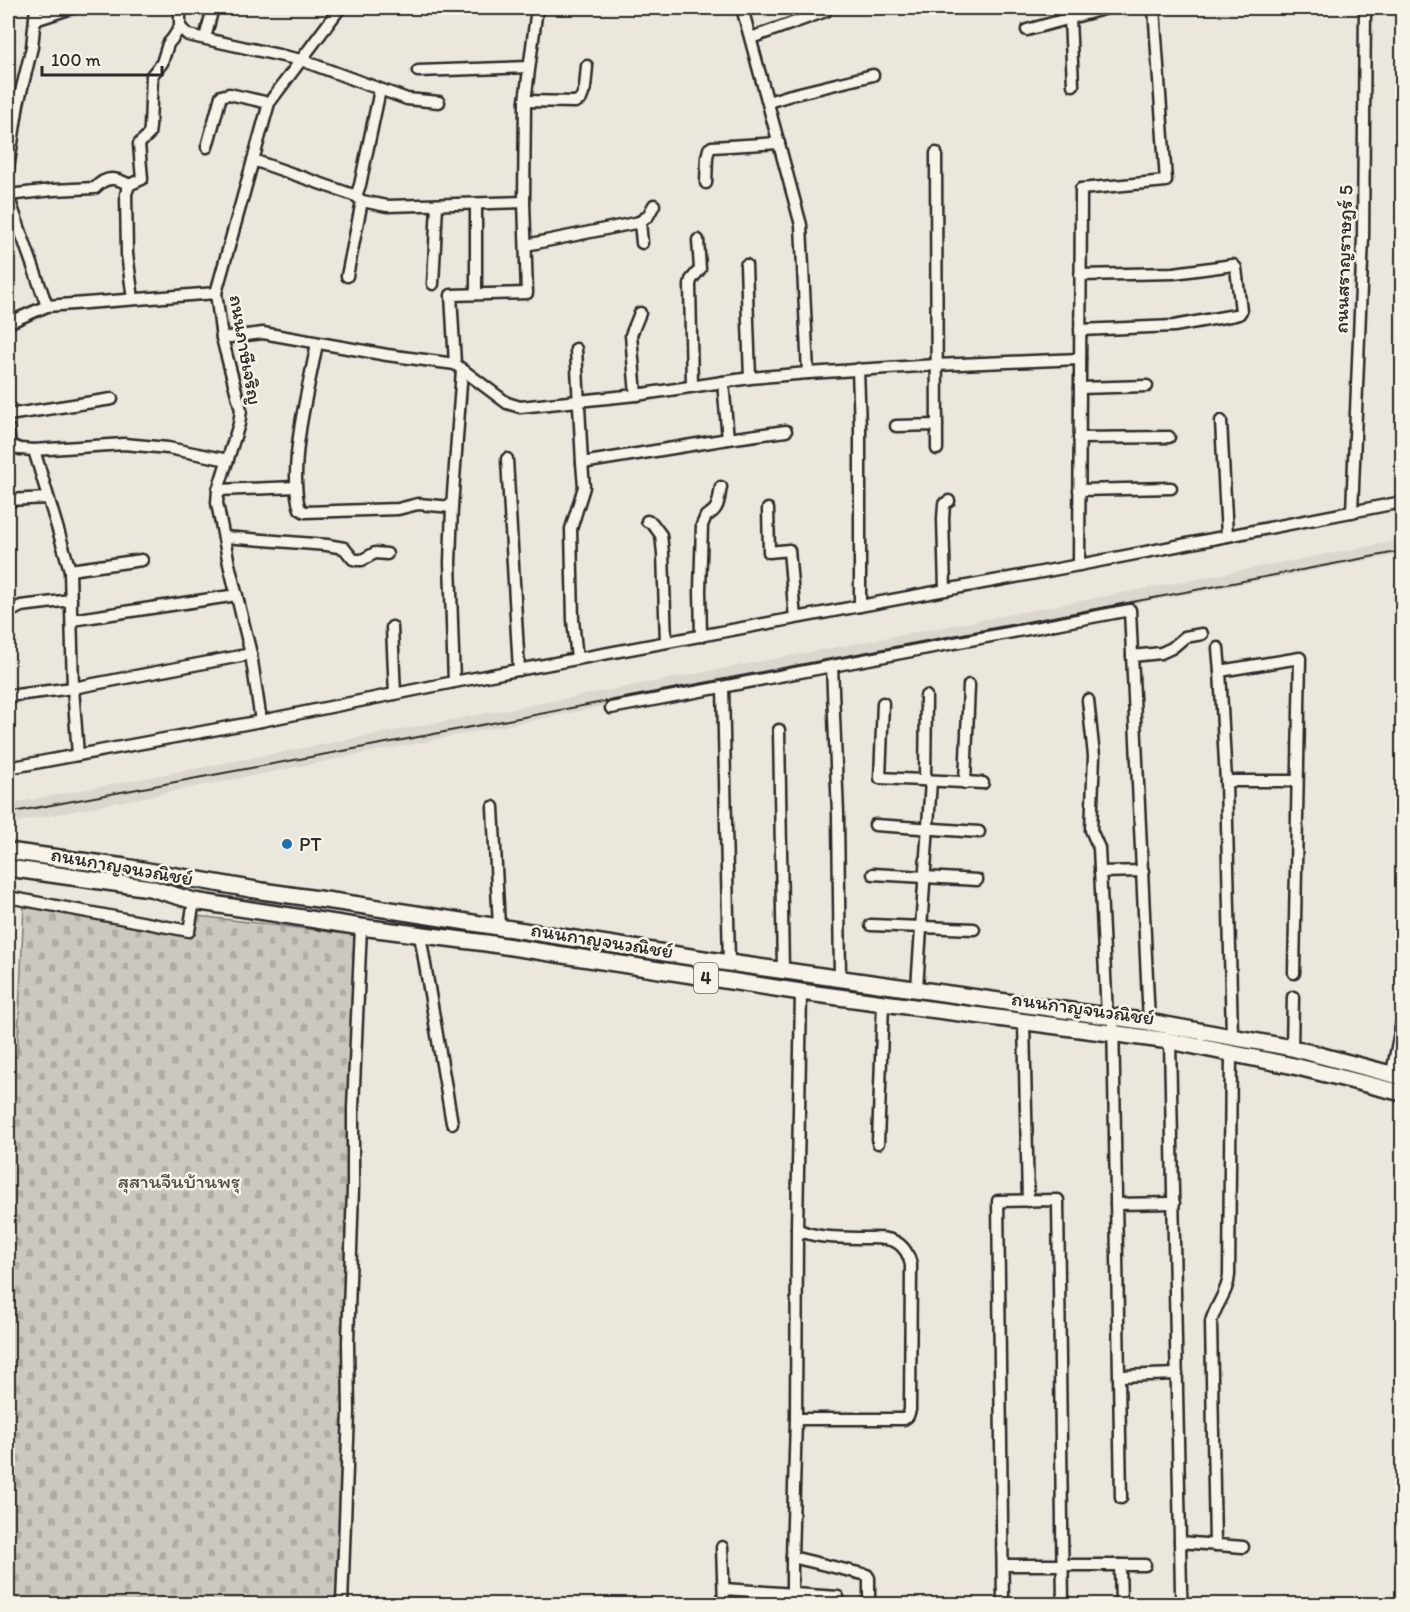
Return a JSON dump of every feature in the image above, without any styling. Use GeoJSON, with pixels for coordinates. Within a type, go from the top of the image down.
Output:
{"type":"FeatureCollection","features":[{"type":"Feature","properties":{"kind":"highway","name":"ถนนกาญจนวณิชย์"},"geometry":{"type":"LineString","coordinates":[[8,851],[125,867],[261,891],[729,963],[1149,1022],[1292,1048],[1397,1075]]}},
{"type":"Feature","properties":{"kind":"highway"},"geometry":{"type":"LineString","coordinates":[[122,885],[125,867]]}},
{"type":"Feature","properties":{"kind":"highway","name":"ถนนกาญจนวณิชย์"},"geometry":{"type":"LineString","coordinates":[[8,868],[150,888],[194,901],[361,927],[801,992],[1170,1041],[1294,1066],[1402,1093]]}},
{"type":"Feature","properties":{"kind":"street"},"geometry":{"type":"LineString","coordinates":[[8,169],[18,104],[32,46],[36,8]]}},
{"type":"Feature","properties":{"kind":"street"},"geometry":{"type":"LineString","coordinates":[[35,20],[72,8]]}},
{"type":"Feature","properties":{"kind":"street"},"geometry":{"type":"LineString","coordinates":[[133,299],[127,254],[126,194],[129,185],[142,179],[139,144],[149,134],[152,75],[162,63],[168,44],[180,27],[180,8]]}},
{"type":"Feature","properties":{"kind":"street"},"geometry":{"type":"LineString","coordinates":[[205,38],[213,8]]}},
{"type":"Feature","properties":{"kind":"street","name":"ถนนภาษีเจริญ"},"geometry":{"type":"LineString","coordinates":[[261,721],[251,654],[217,503],[218,490],[239,424],[241,410],[222,338],[216,293],[269,103],[340,8]]}},
{"type":"Feature","properties":{"kind":"street"},"geometry":{"type":"LineString","coordinates":[[454,682],[450,562],[458,367],[451,296],[527,293],[524,202],[525,101],[537,8]]}},
{"type":"Feature","properties":{"kind":"street"},"geometry":{"type":"LineString","coordinates":[[742,8],[801,225],[808,372]]}},
{"type":"Feature","properties":{"kind":"street"},"geometry":{"type":"LineString","coordinates":[[1027,30],[1107,8]]}},
{"type":"Feature","properties":{"kind":"street"},"geometry":{"type":"LineString","coordinates":[[1079,565],[1081,189],[1166,182],[1154,8]]}},
{"type":"Feature","properties":{"kind":"street","name":"ถนนสราญราษฎร์ 5"},"geometry":{"type":"LineString","coordinates":[[1352,512],[1363,237],[1365,8]]}},
{"type":"Feature","properties":{"kind":"street"},"geometry":{"type":"LineString","coordinates":[[751,38],[826,11]]}},
{"type":"Feature","properties":{"kind":"street"},"geometry":{"type":"LineString","coordinates":[[1070,18],[1073,85]]}},
{"type":"Feature","properties":{"kind":"street"},"geometry":{"type":"LineString","coordinates":[[180,27],[188,35],[301,60],[407,99],[439,102]]}},
{"type":"Feature","properties":{"kind":"street"},"geometry":{"type":"LineString","coordinates":[[525,101],[575,102],[581,99],[585,88],[587,66]]}},
{"type":"Feature","properties":{"kind":"street"},"geometry":{"type":"LineString","coordinates":[[418,70],[529,67]]}},
{"type":"Feature","properties":{"kind":"street"},"geometry":{"type":"LineString","coordinates":[[768,102],[873,75]]}},
{"type":"Feature","properties":{"kind":"street"},"geometry":{"type":"LineString","coordinates":[[347,276],[360,185],[380,90]]}},
{"type":"Feature","properties":{"kind":"street"},"geometry":{"type":"LineString","coordinates":[[207,147],[221,96],[229,94],[269,103]]}},
{"type":"Feature","properties":{"kind":"street"},"geometry":{"type":"LineString","coordinates":[[706,183],[707,157],[712,147],[779,143]]}},
{"type":"Feature","properties":{"kind":"street"},"geometry":{"type":"LineString","coordinates":[[936,153],[938,449]]}},
{"type":"Feature","properties":{"kind":"street"},"geometry":{"type":"LineString","coordinates":[[253,160],[387,206],[524,202]]}},
{"type":"Feature","properties":{"kind":"street"},"geometry":{"type":"LineString","coordinates":[[47,306],[8,196],[53,190],[95,188],[108,179],[120,179],[129,185]]}},
{"type":"Feature","properties":{"kind":"street"},"geometry":{"type":"LineString","coordinates":[[476,204],[476,294]]}},
{"type":"Feature","properties":{"kind":"street"},"geometry":{"type":"LineString","coordinates":[[433,284],[436,205]]}},
{"type":"Feature","properties":{"kind":"street"},"geometry":{"type":"LineString","coordinates":[[526,245],[638,223],[648,216],[654,205]]}},
{"type":"Feature","properties":{"kind":"street"},"geometry":{"type":"LineString","coordinates":[[638,223],[642,243]]}},
{"type":"Feature","properties":{"kind":"street"},"geometry":{"type":"LineString","coordinates":[[692,386],[690,285],[691,280],[700,269],[698,240]]}},
{"type":"Feature","properties":{"kind":"street"},"geometry":{"type":"LineString","coordinates":[[746,265],[750,378]]}},
{"type":"Feature","properties":{"kind":"street"},"geometry":{"type":"LineString","coordinates":[[1080,275],[1174,273],[1233,265],[1236,268],[1241,311],[1237,315],[1174,326],[1080,330]]}},
{"type":"Feature","properties":{"kind":"street"},"geometry":{"type":"LineString","coordinates":[[8,323],[47,306],[216,293]]}},
{"type":"Feature","properties":{"kind":"street"},"geometry":{"type":"LineString","coordinates":[[636,394],[631,335],[640,313]]}},
{"type":"Feature","properties":{"kind":"street"},"geometry":{"type":"LineString","coordinates":[[222,338],[263,333],[458,367],[511,405],[528,407],[808,372],[1080,359]]}},
{"type":"Feature","properties":{"kind":"street"},"geometry":{"type":"LineString","coordinates":[[317,343],[297,443],[296,486],[298,506],[301,510],[305,512],[398,509],[418,504],[452,507]]}},
{"type":"Feature","properties":{"kind":"street"},"geometry":{"type":"LineString","coordinates":[[576,350],[584,489],[571,529],[573,620],[577,659]]}},
{"type":"Feature","properties":{"kind":"street"},"geometry":{"type":"LineString","coordinates":[[858,369],[860,606]]}},
{"type":"Feature","properties":{"kind":"street"},"geometry":{"type":"LineString","coordinates":[[723,382],[728,438]]}},
{"type":"Feature","properties":{"kind":"street"},"geometry":{"type":"LineString","coordinates":[[1080,388],[1147,386]]}},
{"type":"Feature","properties":{"kind":"street"},"geometry":{"type":"LineString","coordinates":[[8,415],[112,399]]}},
{"type":"Feature","properties":{"kind":"street"},"geometry":{"type":"LineString","coordinates":[[1221,421],[1227,536]]}},
{"type":"Feature","properties":{"kind":"street"},"geometry":{"type":"LineString","coordinates":[[896,426],[937,425]]}},
{"type":"Feature","properties":{"kind":"street"},"geometry":{"type":"LineString","coordinates":[[8,428],[10,445],[20,449],[124,444],[168,448],[228,460]]}},
{"type":"Feature","properties":{"kind":"street"},"geometry":{"type":"LineString","coordinates":[[582,463],[728,438],[786,431]]}},
{"type":"Feature","properties":{"kind":"street"},"geometry":{"type":"LineString","coordinates":[[1080,438],[1169,437]]}},
{"type":"Feature","properties":{"kind":"street"},"geometry":{"type":"LineString","coordinates":[[34,450],[70,570],[73,688],[78,755]]}},
{"type":"Feature","properties":{"kind":"street"},"geometry":{"type":"LineString","coordinates":[[507,459],[519,670]]}},
{"type":"Feature","properties":{"kind":"street"},"geometry":{"type":"LineString","coordinates":[[218,490],[296,486]]}},
{"type":"Feature","properties":{"kind":"street"},"geometry":{"type":"LineString","coordinates":[[701,636],[702,525],[706,516],[717,508],[721,487]]}},
{"type":"Feature","properties":{"kind":"street"},"geometry":{"type":"LineString","coordinates":[[1079,490],[1171,488]]}},
{"type":"Feature","properties":{"kind":"street"},"geometry":{"type":"LineString","coordinates":[[8,500],[48,498]]}},
{"type":"Feature","properties":{"kind":"street"},"geometry":{"type":"LineString","coordinates":[[945,589],[943,519],[944,504],[949,501]]}},
{"type":"Feature","properties":{"kind":"street"},"geometry":{"type":"LineString","coordinates":[[8,768],[1402,502]]}},
{"type":"Feature","properties":{"kind":"street"},"geometry":{"type":"LineString","coordinates":[[768,509],[769,552],[789,550],[795,618]]}},
{"type":"Feature","properties":{"kind":"street"},"geometry":{"type":"LineString","coordinates":[[646,521],[661,535],[666,642]]}},
{"type":"Feature","properties":{"kind":"street"},"geometry":{"type":"LineString","coordinates":[[224,537],[327,545],[344,548],[356,560],[362,560],[375,553],[387,554]]}},
{"type":"Feature","properties":{"kind":"street"},"geometry":{"type":"LineString","coordinates":[[70,570],[142,560]]}},
{"type":"Feature","properties":{"kind":"street"},"geometry":{"type":"LineString","coordinates":[[72,620],[237,595]]}},
{"type":"Feature","properties":{"kind":"street"},"geometry":{"type":"LineString","coordinates":[[8,613],[21,606],[71,600]]}},
{"type":"Feature","properties":{"kind":"street"},"geometry":{"type":"LineString","coordinates":[[611,708],[1130,609],[1149,1022]]}},
{"type":"Feature","properties":{"kind":"street"},"geometry":{"type":"LineString","coordinates":[[392,627],[395,694]]}},
{"type":"Feature","properties":{"kind":"street"},"geometry":{"type":"LineString","coordinates":[[1132,656],[1161,653],[1185,638],[1202,634]]}},
{"type":"Feature","properties":{"kind":"street"},"geometry":{"type":"LineString","coordinates":[[1218,648],[1226,781],[1232,1036]]}},
{"type":"Feature","properties":{"kind":"street"},"geometry":{"type":"LineString","coordinates":[[8,696],[73,688],[251,654]]}},
{"type":"Feature","properties":{"kind":"street"},"geometry":{"type":"LineString","coordinates":[[1220,671],[1300,658],[1294,973]]}},
{"type":"Feature","properties":{"kind":"street"},"geometry":{"type":"LineString","coordinates":[[832,666],[838,814],[840,978]]}},
{"type":"Feature","properties":{"kind":"street"},"geometry":{"type":"LineString","coordinates":[[965,783],[969,685]]}},
{"type":"Feature","properties":{"kind":"street"},"geometry":{"type":"LineString","coordinates":[[723,687],[729,963]]}},
{"type":"Feature","properties":{"kind":"street"},"geometry":{"type":"LineString","coordinates":[[917,988],[928,829],[926,696]]}},
{"type":"Feature","properties":{"kind":"street"},"geometry":{"type":"LineString","coordinates":[[1088,700],[1094,756],[1091,830],[1099,848],[1113,1033],[1121,1498]]}},
{"type":"Feature","properties":{"kind":"street"},"geometry":{"type":"LineString","coordinates":[[883,703],[880,778],[983,783]]}},
{"type":"Feature","properties":{"kind":"street"},"geometry":{"type":"LineString","coordinates":[[779,730],[783,971]]}},
{"type":"Feature","properties":{"kind":"street"},"geometry":{"type":"LineString","coordinates":[[1226,781],[1297,781]]}},
{"type":"Feature","properties":{"kind":"street"},"geometry":{"type":"LineString","coordinates":[[493,807],[499,927]]}},
{"type":"Feature","properties":{"kind":"street"},"geometry":{"type":"LineString","coordinates":[[875,825],[979,832]]}},
{"type":"Feature","properties":{"kind":"street"},"geometry":{"type":"LineString","coordinates":[[1100,872],[1143,871]]}},
{"type":"Feature","properties":{"kind":"street"},"geometry":{"type":"LineString","coordinates":[[873,874],[977,880]]}},
{"type":"Feature","properties":{"kind":"street"},"geometry":{"type":"LineString","coordinates":[[8,897],[189,931],[194,901]]}},
{"type":"Feature","properties":{"kind":"street"},"geometry":{"type":"LineString","coordinates":[[871,925],[974,929]]}},
{"type":"Feature","properties":{"kind":"street"},"geometry":{"type":"LineString","coordinates":[[342,1605],[349,1412],[348,1342],[353,1108],[361,927]]}},
{"type":"Feature","properties":{"kind":"street"},"geometry":{"type":"LineString","coordinates":[[420,935],[452,1123]]}},
{"type":"Feature","properties":{"kind":"street"},"geometry":{"type":"LineString","coordinates":[[792,1595],[801,992]]}},
{"type":"Feature","properties":{"kind":"street"},"geometry":{"type":"LineString","coordinates":[[1292,1048],[1293,997]]}},
{"type":"Feature","properties":{"kind":"street"},"geometry":{"type":"LineString","coordinates":[[878,1143],[882,1003]]}},
{"type":"Feature","properties":{"kind":"street"},"geometry":{"type":"LineString","coordinates":[[1024,1022],[1028,1201]]}},
{"type":"Feature","properties":{"kind":"street"},"geometry":{"type":"LineString","coordinates":[[1397,1075],[1402,1022]]}},
{"type":"Feature","properties":{"kind":"street"},"geometry":{"type":"LineString","coordinates":[[1170,1041],[1182,1605]]}},
{"type":"Feature","properties":{"kind":"street"},"geometry":{"type":"LineString","coordinates":[[1215,1545],[1211,1322],[1229,1281],[1231,1053]]}},
{"type":"Feature","properties":{"kind":"street"},"geometry":{"type":"LineString","coordinates":[[1003,1605],[998,1201],[1059,1200],[1063,1605]]}},
{"type":"Feature","properties":{"kind":"street"},"geometry":{"type":"LineString","coordinates":[[1116,1204],[1174,1203]]}},
{"type":"Feature","properties":{"kind":"street"},"geometry":{"type":"LineString","coordinates":[[796,1419],[904,1419],[908,1416],[910,1410],[911,1265],[904,1249],[891,1240],[812,1235],[797,1229]]}},
{"type":"Feature","properties":{"kind":"street"},"geometry":{"type":"LineString","coordinates":[[1120,1376],[1177,1374]]}},
{"type":"Feature","properties":{"kind":"street"},"geometry":{"type":"LineString","coordinates":[[1180,1542],[1243,1547]]}},
{"type":"Feature","properties":{"kind":"street"},"geometry":{"type":"LineString","coordinates":[[722,1547],[724,1605]]}},
{"type":"Feature","properties":{"kind":"street"},"geometry":{"type":"LineString","coordinates":[[792,1557],[867,1575],[869,1605]]}},
{"type":"Feature","properties":{"kind":"street"},"geometry":{"type":"LineString","coordinates":[[1003,1565],[1145,1565]]}},
{"type":"Feature","properties":{"kind":"street"},"geometry":{"type":"LineString","coordinates":[[1120,1565],[1121,1605]]}},
{"type":"Feature","properties":{"kind":"street"},"geometry":{"type":"LineString","coordinates":[[723,1589],[838,1597],[838,1605]]}},
{"type":"Feature","properties":{"kind":"shaded area"},"geometry":{"type":"Polygon","coordinates":[[[1402,540],[1402,554],[873,653],[8,824],[8,804],[1402,540]]]}},
{"type":"Feature","properties":{"kind":"green space","name":"สุสานจีนบ้านพรุ"},"geometry":{"type":"Polygon","coordinates":[[[24,904],[193,934],[198,916],[357,935],[339,1604],[8,1604],[8,1057],[17,1057],[24,904]]]}},
{"type":"Feature","properties":{"kind":"railway"},"geometry":{"type":"LineString","coordinates":[[8,813],[1402,551]]}},
{"type":"Feature","properties":{"kind":"place","name":"PT"},"geometry":{"type":"Point","coordinates":[287,844]}}]}
